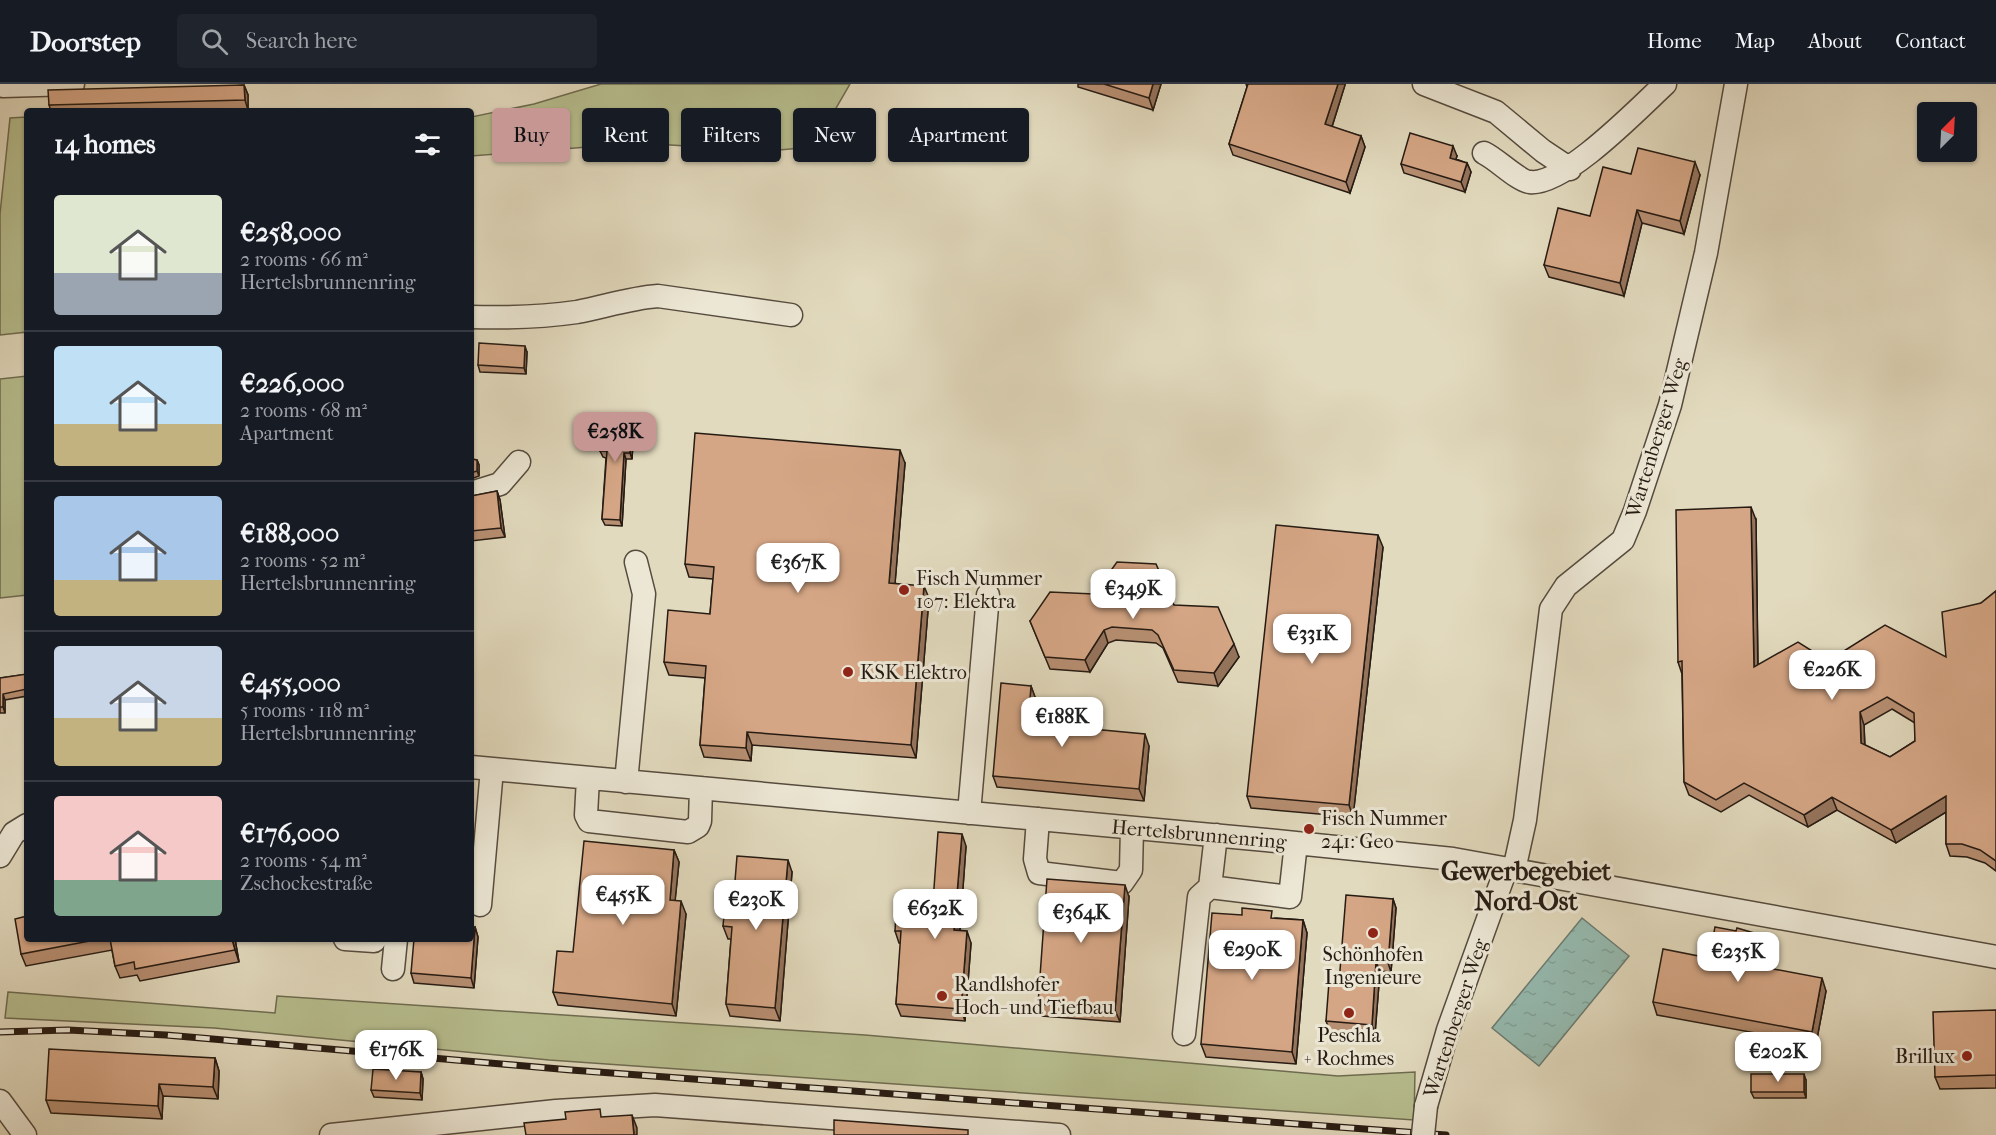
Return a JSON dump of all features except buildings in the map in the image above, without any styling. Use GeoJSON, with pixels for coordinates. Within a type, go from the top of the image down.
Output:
{"type":"FeatureCollection","features":[{"type":"Feature","properties":{"kind":"street"},"geometry":{"type":"LineString","coordinates":[[3,86],[73,84]]}},
{"type":"Feature","properties":{"kind":"street"},"geometry":{"type":"LineString","coordinates":[[1424,84],[1496,112],[1570,169]]}},
{"type":"Feature","properties":{"kind":"street"},"geometry":{"type":"LineString","coordinates":[[1484,153],[1527,183],[1539,182],[1570,169],[1665,84]]}},
{"type":"Feature","properties":{"kind":"street","name":"Wartenberger Weg"},"geometry":{"type":"LineString","coordinates":[[1424,1135],[1426,1106],[1448,1030],[1510,870],[1525,820],[1551,609],[1566,586],[1623,540],[1670,405],[1706,253],[1736,84]]}},
{"type":"Feature","properties":{"kind":"street"},"geometry":{"type":"LineString","coordinates":[[474,317],[508,318],[577,312],[639,297],[658,296],[791,315]]}},
{"type":"Feature","properties":{"kind":"street"},"geometry":{"type":"LineString","coordinates":[[474,492],[500,484],[519,462]]}},
{"type":"Feature","properties":{"kind":"street"},"geometry":{"type":"LineString","coordinates":[[626,782],[644,594],[636,562]]}},
{"type":"Feature","properties":{"kind":"street"},"geometry":{"type":"LineString","coordinates":[[969,813],[988,595]]}},
{"type":"Feature","properties":{"kind":"street"},"geometry":{"type":"LineString","coordinates":[[480,905],[481,768]]}},
{"type":"Feature","properties":{"kind":"street","name":"Hertelsbrunnenring"},"geometry":{"type":"LineString","coordinates":[[481,768],[1216,835],[1453,859],[1996,957]]}},
{"type":"Feature","properties":{"kind":"street"},"geometry":{"type":"LineString","coordinates":[[588,778],[586,815],[589,821],[688,832],[698,826],[700,821],[701,788]]}},
{"type":"Feature","properties":{"kind":"street"},"geometry":{"type":"LineString","coordinates":[[1038,819],[1035,860],[1039,873],[1122,883],[1131,870],[1132,828]]}},
{"type":"Feature","properties":{"kind":"street"},"geometry":{"type":"LineString","coordinates":[[0,856],[14,826]]}},
{"type":"Feature","properties":{"kind":"street"},"geometry":{"type":"LineString","coordinates":[[1184,1034],[1198,897],[1210,887],[1216,835]]}},
{"type":"Feature","properties":{"kind":"street"},"geometry":{"type":"LineString","coordinates":[[1210,887],[1290,897],[1296,843]]}},
{"type":"Feature","properties":{"kind":"street"},"geometry":{"type":"LineString","coordinates":[[386,942],[393,969]]}},
{"type":"Feature","properties":{"kind":"street"},"geometry":{"type":"LineString","coordinates":[[0,1101],[25,1135]]}},
{"type":"Feature","properties":{"kind":"street"},"geometry":{"type":"LineString","coordinates":[[332,1135],[556,1111],[655,1105],[1059,1135]]}},
{"type":"Feature","properties":{"kind":"green space"},"geometry":{"type":"Polygon","coordinates":[[[601,84],[850,84],[836,108],[793,108],[793,149],[781,150],[781,108],[681,108],[681,146],[669,145],[669,108],[582,108],[582,147],[570,148],[570,108],[515,108],[601,84]]]}},
{"type":"Feature","properties":{"kind":"green space"},"geometry":{"type":"Polygon","coordinates":[[[492,113],[492,154],[474,156],[474,116],[492,113]]]}},
{"type":"Feature","properties":{"kind":"green space"},"geometry":{"type":"Polygon","coordinates":[[[24,117],[24,332],[0,335],[0,214],[10,118],[24,117]]]}},
{"type":"Feature","properties":{"kind":"green space"},"geometry":{"type":"Polygon","coordinates":[[[24,376],[24,595],[0,598],[0,379],[24,376]]]}},
{"type":"Feature","properties":{"kind":"green space"},"geometry":{"type":"Polygon","coordinates":[[[8,992],[275,1013],[277,996],[865,1035],[1338,1076],[1415,1072],[1414,1120],[549,1060],[214,1028],[5,1018],[8,992]]]}},
{"type":"Feature","properties":{"kind":"water"},"geometry":{"type":"Polygon","coordinates":[[[1582,918],[1629,956],[1539,1066],[1492,1028],[1582,918]]]}},
{"type":"Feature","properties":{"kind":"railway"},"geometry":{"type":"LineString","coordinates":[[0,1032],[68,1030],[166,1035],[571,1070],[1446,1135]]}},
{"type":"Feature","properties":{"kind":"place","name":"Fisch Nummer 107: Elektra"},"geometry":{"type":"Point","coordinates":[904,590]}},
{"type":"Feature","properties":{"kind":"place","name":"KSK Elektro"},"geometry":{"type":"Point","coordinates":[848,672]}},
{"type":"Feature","properties":{"kind":"place","name":"Fisch Nummer 241: Geo"},"geometry":{"type":"Point","coordinates":[1309,829]}},
{"type":"Feature","properties":{"kind":"place","name":"Schönhofen Ingenieure"},"geometry":{"type":"Point","coordinates":[1373,933]}},
{"type":"Feature","properties":{"kind":"place","name":"Randlshofer Hoch- und Tiefbau"},"geometry":{"type":"Point","coordinates":[942,996]}},
{"type":"Feature","properties":{"kind":"place","name":"Peschla + Rochmes"},"geometry":{"type":"Point","coordinates":[1349,1013]}},
{"type":"Feature","properties":{"kind":"place","name":"Brillux"},"geometry":{"type":"Point","coordinates":[1967,1056]}},
{"type":"Feature","properties":{"kind":"district","name":"Gewerbegebiet Nord-Ost"},"geometry":{"type":"Point","coordinates":[1526,886]}}]}
